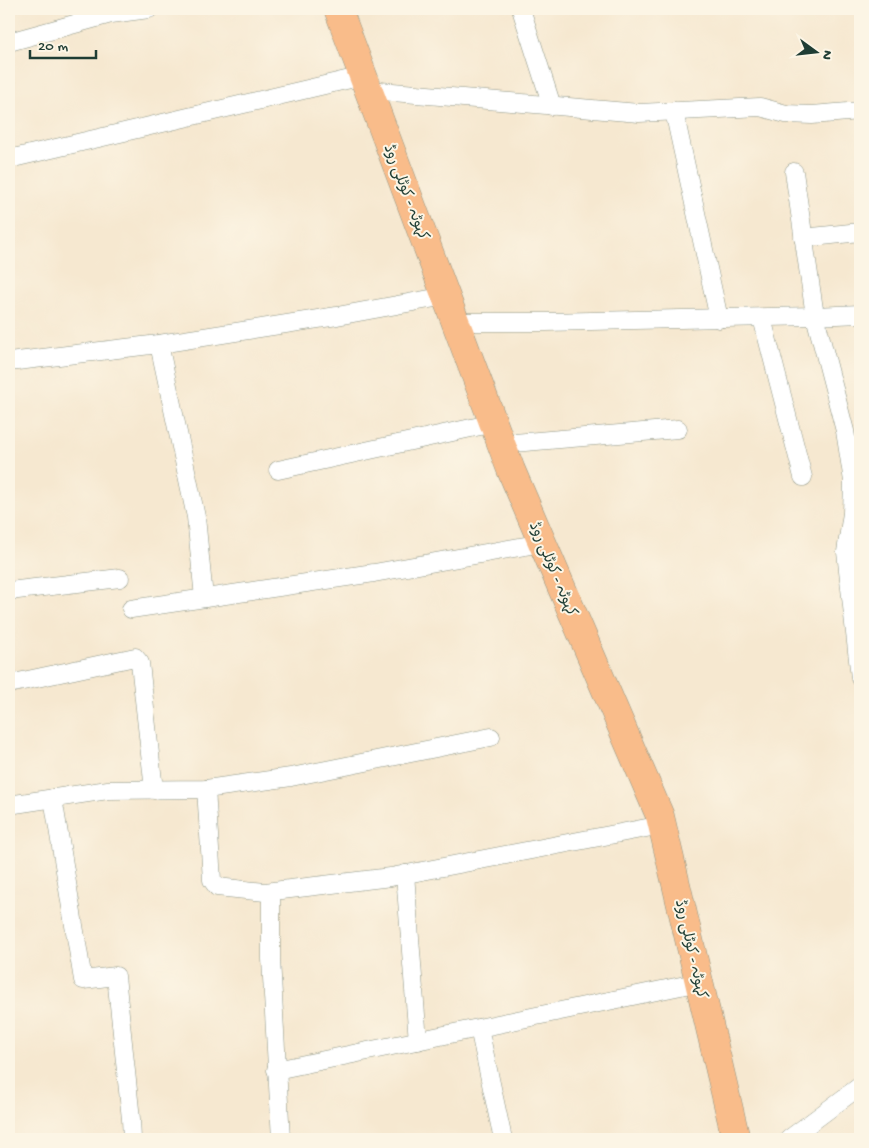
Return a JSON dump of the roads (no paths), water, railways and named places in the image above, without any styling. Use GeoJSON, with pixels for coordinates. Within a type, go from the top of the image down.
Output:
{"type":"FeatureCollection","features":[{"type":"Feature","properties":{"kind":"main road","name":"کہوٹہ - کوٹلی روڈ"},"geometry":{"type":"LineString","coordinates":[[338,9],[498,434],[542,543],[660,816],[736,1139]]}},
{"type":"Feature","properties":{"kind":"street"},"geometry":{"type":"LineString","coordinates":[[9,42],[111,14],[149,9]]}},
{"type":"Feature","properties":{"kind":"street"},"geometry":{"type":"LineString","coordinates":[[521,9],[552,106]]}},
{"type":"Feature","properties":{"kind":"street"},"geometry":{"type":"LineString","coordinates":[[9,159],[366,83],[552,106],[639,113],[760,107],[786,114],[812,115],[860,110]]}},
{"type":"Feature","properties":{"kind":"street"},"geometry":{"type":"LineString","coordinates":[[674,112],[719,318]]}},
{"type":"Feature","properties":{"kind":"street"},"geometry":{"type":"LineString","coordinates":[[794,172],[815,316],[845,430],[853,481],[852,513],[846,552],[860,678]]}},
{"type":"Feature","properties":{"kind":"street"},"geometry":{"type":"LineString","coordinates":[[803,238],[860,232]]}},
{"type":"Feature","properties":{"kind":"street"},"geometry":{"type":"LineString","coordinates":[[9,362],[159,344],[337,316],[446,296]]}},
{"type":"Feature","properties":{"kind":"street"},"geometry":{"type":"LineString","coordinates":[[456,322],[762,318],[860,314]]}},
{"type":"Feature","properties":{"kind":"street"},"geometry":{"type":"LineString","coordinates":[[762,318],[803,477]]}},
{"type":"Feature","properties":{"kind":"street"},"geometry":{"type":"LineString","coordinates":[[159,344],[196,517],[204,598]]}},
{"type":"Feature","properties":{"kind":"street"},"geometry":{"type":"LineString","coordinates":[[278,470],[498,434],[678,429]]}},
{"type":"Feature","properties":{"kind":"street"},"geometry":{"type":"LineString","coordinates":[[131,609],[374,573],[542,543]]}},
{"type":"Feature","properties":{"kind":"street"},"geometry":{"type":"LineString","coordinates":[[9,591],[120,578]]}},
{"type":"Feature","properties":{"kind":"street"},"geometry":{"type":"LineString","coordinates":[[9,684],[135,657],[140,664],[154,790]]}},
{"type":"Feature","properties":{"kind":"street"},"geometry":{"type":"LineString","coordinates":[[15,804],[108,790],[206,790],[291,778],[492,737]]}},
{"type":"Feature","properties":{"kind":"street"},"geometry":{"type":"LineString","coordinates":[[206,790],[212,880],[217,887],[265,892],[405,874],[662,825]]}},
{"type":"Feature","properties":{"kind":"street"},"geometry":{"type":"LineString","coordinates":[[53,798],[83,980],[116,976],[132,1139]]}},
{"type":"Feature","properties":{"kind":"street"},"geometry":{"type":"LineString","coordinates":[[405,874],[418,1041]]}},
{"type":"Feature","properties":{"kind":"street"},"geometry":{"type":"LineString","coordinates":[[271,892],[271,959],[281,1139]]}},
{"type":"Feature","properties":{"kind":"street"},"geometry":{"type":"LineString","coordinates":[[276,1070],[700,982]]}},
{"type":"Feature","properties":{"kind":"street"},"geometry":{"type":"LineString","coordinates":[[479,1028],[503,1139]]}},
{"type":"Feature","properties":{"kind":"street"},"geometry":{"type":"LineString","coordinates":[[789,1139],[860,1086]]}}]}
